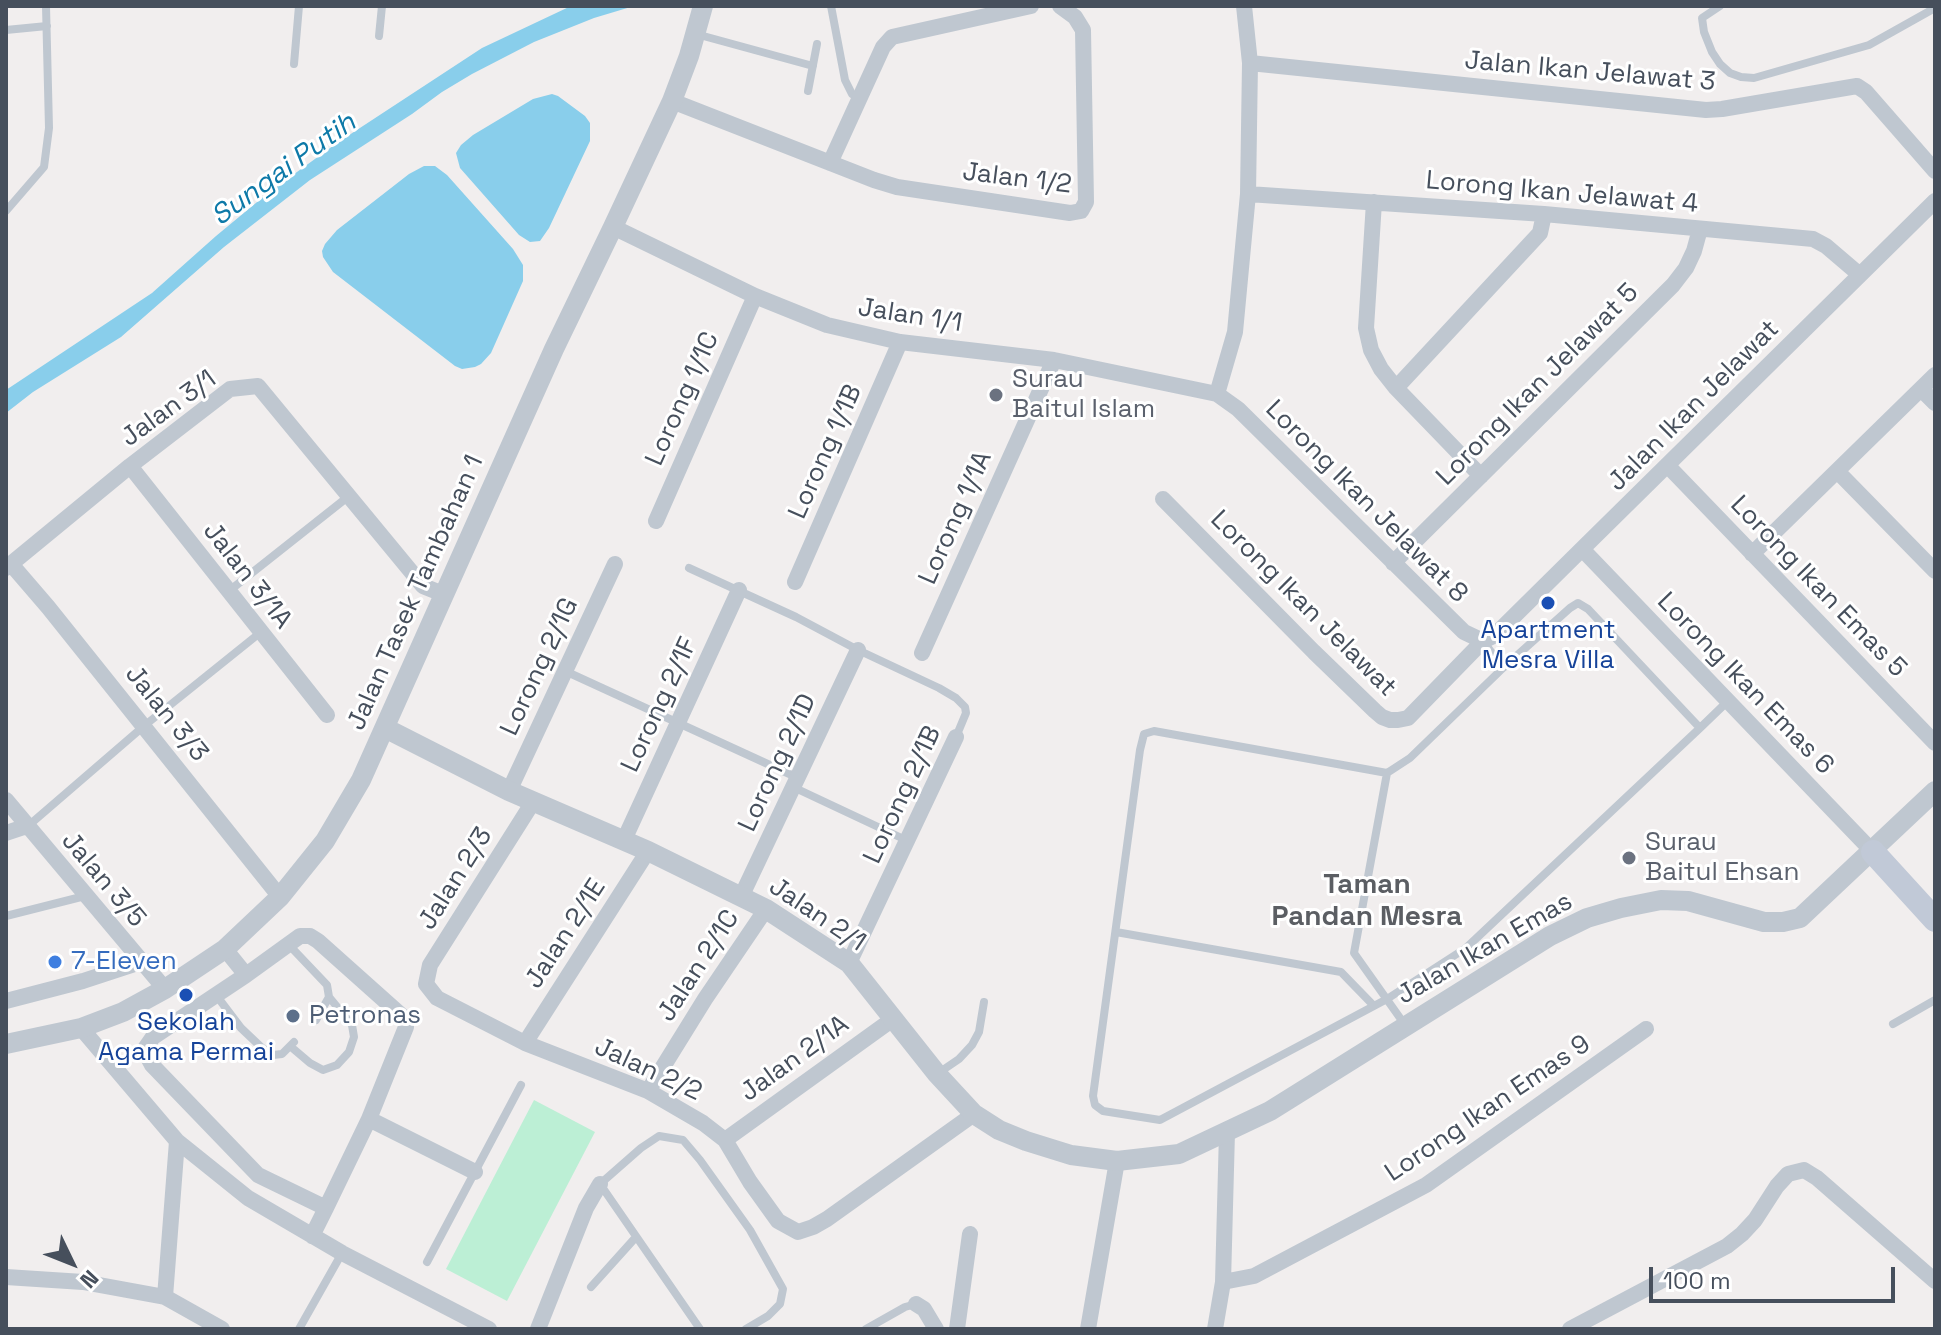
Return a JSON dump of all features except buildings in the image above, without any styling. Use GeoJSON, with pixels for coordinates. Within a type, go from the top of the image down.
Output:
{"type":"FeatureCollection","features":[{"type":"Feature","properties":{"kind":"main road"},"geometry":{"type":"LineString","coordinates":[[1873,852],[1935,920]]}},
{"type":"Feature","properties":{"kind":"street","name":"Jalan Tasek Tambahan 1"},"geometry":{"type":"LineString","coordinates":[[6,1044],[81,1028],[123,1012],[165,989],[225,949],[280,897],[325,841],[361,780],[554,349],[672,101],[703,6]]}},
{"type":"Feature","properties":{"kind":"street"},"geometry":{"type":"LineString","coordinates":[[830,163],[883,47],[892,37],[1031,6]]}},
{"type":"Feature","properties":{"kind":"street","name":"Jalan 1/2"},"geometry":{"type":"LineString","coordinates":[[672,101],[897,187],[1070,213],[1081,211],[1086,202],[1083,30],[1075,17],[1061,6]]}},
{"type":"Feature","properties":{"kind":"street"},"geometry":{"type":"LineString","coordinates":[[1217,394],[1235,332],[1248,194],[1250,63],[1244,6]]}},
{"type":"Feature","properties":{"kind":"street","name":"Jalan Ikan Jelawat 3"},"geometry":{"type":"LineString","coordinates":[[1250,63],[1706,110],[1857,86],[1866,92],[1935,171]]}},
{"type":"Feature","properties":{"kind":"street","name":"Lorong Ikan Jelawat 4"},"geometry":{"type":"LineString","coordinates":[[1248,194],[1544,214],[1813,239],[1860,275]]}},
{"type":"Feature","properties":{"kind":"street","name":"Jalan Ikan Jelawat"},"geometry":{"type":"LineString","coordinates":[[1483,641],[1495,635],[1935,201]]}},
{"type":"Feature","properties":{"kind":"street"},"geometry":{"type":"LineString","coordinates":[[1374,202],[1366,328],[1371,350],[1396,388],[1481,476]]}},
{"type":"Feature","properties":{"kind":"street"},"geometry":{"type":"LineString","coordinates":[[1396,388],[1540,233],[1544,214]]}},
{"type":"Feature","properties":{"kind":"street","name":"Jalan 1/1"},"geometry":{"type":"LineString","coordinates":[[613,227],[755,296],[827,325],[900,342],[1054,360],[1217,394]]}},
{"type":"Feature","properties":{"kind":"street","name":"Lorong Ikan Jelawat 5"},"geometry":{"type":"LineString","coordinates":[[1393,563],[1673,285],[1686,268],[1700,229]]}},
{"type":"Feature","properties":{"kind":"street","name":"Lorong 1/1C"},"geometry":{"type":"LineString","coordinates":[[656,521],[755,296]]}},
{"type":"Feature","properties":{"kind":"street","name":"Lorong 1/1B"},"geometry":{"type":"LineString","coordinates":[[795,582],[900,342]]}},
{"type":"Feature","properties":{"kind":"street","name":"Lorong 1/1A"},"geometry":{"type":"LineString","coordinates":[[922,653],[1054,360]]}},
{"type":"Feature","properties":{"kind":"street"},"geometry":{"type":"LineString","coordinates":[[1752,554],[1935,375]]}},
{"type":"Feature","properties":{"kind":"street","name":"Jalan 3/1"},"geometry":{"type":"LineString","coordinates":[[8,566],[230,389],[258,386],[423,586],[443,594]]}},
{"type":"Feature","properties":{"kind":"street"},"geometry":{"type":"LineString","coordinates":[[1921,389],[1935,403]]}},
{"type":"Feature","properties":{"kind":"street","name":"Lorong Ikan Jelawat 8"},"geometry":{"type":"LineString","coordinates":[[1217,394],[1238,409],[1464,632],[1483,641]]}},
{"type":"Feature","properties":{"kind":"street","name":"Lorong Ikan Emas 5"},"geometry":{"type":"LineString","coordinates":[[1667,465],[1935,743]]}},
{"type":"Feature","properties":{"kind":"street","name":"Jalan 3/1A"},"geometry":{"type":"LineString","coordinates":[[130,466],[327,715]]}},
{"type":"Feature","properties":{"kind":"street"},"geometry":{"type":"LineString","coordinates":[[1837,471],[1935,571]]}},
{"type":"Feature","properties":{"kind":"street","name":"Lorong Ikan Jelawat"},"geometry":{"type":"LineString","coordinates":[[1163,499],[1382,717],[1408,718],[1483,641]]}},
{"type":"Feature","properties":{"kind":"street","name":"Lorong Ikan Emas 6"},"geometry":{"type":"LineString","coordinates":[[1582,549],[1873,852]]}},
{"type":"Feature","properties":{"kind":"street","name":"Lorong 2/1G"},"geometry":{"type":"LineString","coordinates":[[509,791],[615,564]]}},
{"type":"Feature","properties":{"kind":"street","name":"Jalan 3/3"},"geometry":{"type":"LineString","coordinates":[[8,566],[48,607],[280,897]]}},
{"type":"Feature","properties":{"kind":"street","name":"Lorong 2/1F"},"geometry":{"type":"LineString","coordinates":[[624,840],[739,590]]}},
{"type":"Feature","properties":{"kind":"street","name":"Lorong 2/1D"},"geometry":{"type":"LineString","coordinates":[[741,897],[858,650]]}},
{"type":"Feature","properties":{"kind":"street","name":"Jalan 2/1"},"geometry":{"type":"LineString","coordinates":[[385,728],[509,791],[648,851],[766,909],[849,963],[937,1074],[974,1114],[999,1130],[1071,1155],[1117,1161],[1179,1154],[1227,1132]]}},
{"type":"Feature","properties":{"kind":"street","name":"Lorong 2/1B"},"geometry":{"type":"LineString","coordinates":[[849,963],[956,737]]}},
{"type":"Feature","properties":{"kind":"street","name":"Jalan Ikan Emas"},"geometry":{"type":"LineString","coordinates":[[1227,1132],[1270,1111],[1550,936],[1587,918],[1661,900],[1688,901],[1764,922],[1800,918],[1935,791]]}},
{"type":"Feature","properties":{"kind":"street","name":"Jalan 3/5"},"geometry":{"type":"LineString","coordinates":[[6,800],[165,989]]}},
{"type":"Feature","properties":{"kind":"street","name":"Jalan 2/3"},"geometry":{"type":"LineString","coordinates":[[426,984],[430,965],[533,802]]}},
{"type":"Feature","properties":{"kind":"street"},"geometry":{"type":"LineString","coordinates":[[6,833],[27,826]]}},
{"type":"Feature","properties":{"kind":"street","name":"Jalan 2/1E"},"geometry":{"type":"LineString","coordinates":[[525,1043],[648,851]]}},
{"type":"Feature","properties":{"kind":"street","name":"Jalan 2/1C"},"geometry":{"type":"LineString","coordinates":[[648,1091],[766,909]]}},
{"type":"Feature","properties":{"kind":"street"},"geometry":{"type":"LineString","coordinates":[[312,1236],[326,1208],[369,1119],[406,1022],[318,941],[310,936],[300,936],[153,1037],[144,1050],[152,1065],[258,1175],[326,1208]]}},
{"type":"Feature","properties":{"kind":"street"},"geometry":{"type":"LineString","coordinates":[[225,949],[246,975]]}},
{"type":"Feature","properties":{"kind":"street"},"geometry":{"type":"LineString","coordinates":[[6,1001],[141,962]]}},
{"type":"Feature","properties":{"kind":"street","name":"Jalan 2/2"},"geometry":{"type":"LineString","coordinates":[[426,984],[437,998],[525,1043],[648,1091],[703,1123],[725,1140],[778,1221],[798,1232],[827,1219],[974,1114]]}},
{"type":"Feature","properties":{"kind":"street","name":"Jalan 2/1A"},"geometry":{"type":"LineString","coordinates":[[725,1140],[893,1019]]}},
{"type":"Feature","properties":{"kind":"street"},"geometry":{"type":"LineString","coordinates":[[81,1028],[177,1141],[248,1198],[342,1253],[489,1329]]}},
{"type":"Feature","properties":{"kind":"street","name":"Lorong Ikan Emas 9"},"geometry":{"type":"LineString","coordinates":[[1223,1282],[1254,1276],[1426,1185],[1646,1029]]}},
{"type":"Feature","properties":{"kind":"street"},"geometry":{"type":"LineString","coordinates":[[369,1119],[475,1172]]}},
{"type":"Feature","properties":{"kind":"street"},"geometry":{"type":"LineString","coordinates":[[1215,1329],[1223,1282],[1227,1132]]}},
{"type":"Feature","properties":{"kind":"street"},"geometry":{"type":"LineString","coordinates":[[165,1297],[177,1141]]}},
{"type":"Feature","properties":{"kind":"street"},"geometry":{"type":"LineString","coordinates":[[1088,1329],[1117,1161]]}},
{"type":"Feature","properties":{"kind":"street"},"geometry":{"type":"LineString","coordinates":[[1570,1329],[1727,1246],[1755,1220],[1788,1174],[1804,1170],[1935,1281]]}},
{"type":"Feature","properties":{"kind":"street"},"geometry":{"type":"LineString","coordinates":[[538,1329],[586,1208],[600,1184]]}},
{"type":"Feature","properties":{"kind":"street"},"geometry":{"type":"LineString","coordinates":[[957,1329],[970,1234]]}},
{"type":"Feature","properties":{"kind":"street"},"geometry":{"type":"LineString","coordinates":[[6,1277],[83,1282],[165,1297],[222,1329]]}},
{"type":"Feature","properties":{"kind":"street"},"geometry":{"type":"LineString","coordinates":[[916,1304],[924,1309],[936,1329]]}},
{"type":"Feature","properties":{"kind":"lane"},"geometry":{"type":"LineString","coordinates":[[6,211],[44,167],[49,128],[46,6]]}},
{"type":"Feature","properties":{"kind":"lane"},"geometry":{"type":"LineString","coordinates":[[294,64],[299,6]]}},
{"type":"Feature","properties":{"kind":"lane"},"geometry":{"type":"LineString","coordinates":[[379,36],[382,6]]}},
{"type":"Feature","properties":{"kind":"lane"},"geometry":{"type":"LineString","coordinates":[[831,6],[845,80],[852,94],[859,99]]}},
{"type":"Feature","properties":{"kind":"lane"},"geometry":{"type":"LineString","coordinates":[[1720,6],[1702,18],[1712,52],[1730,73],[1754,78],[1869,45],[1935,8]]}},
{"type":"Feature","properties":{"kind":"lane"},"geometry":{"type":"LineString","coordinates":[[1916,6],[1922,16]]}},
{"type":"Feature","properties":{"kind":"lane"},"geometry":{"type":"LineString","coordinates":[[6,30],[47,26]]}},
{"type":"Feature","properties":{"kind":"lane"},"geometry":{"type":"LineString","coordinates":[[696,33],[813,66]]}},
{"type":"Feature","properties":{"kind":"lane"},"geometry":{"type":"LineString","coordinates":[[808,91],[817,44]]}},
{"type":"Feature","properties":{"kind":"lane"},"geometry":{"type":"LineString","coordinates":[[229,591],[349,496]]}},
{"type":"Feature","properties":{"kind":"lane"},"geometry":{"type":"LineString","coordinates":[[689,568],[858,650]]}},
{"type":"Feature","properties":{"kind":"lane"},"geometry":{"type":"LineString","coordinates":[[1700,728],[1588,609],[1578,603],[1503,668],[1410,758],[1387,773],[1154,731],[1144,734],[1093,1096],[1095,1105],[1103,1111],[1160,1120],[1387,999],[1466,948],[1700,728],[1728,701]]}},
{"type":"Feature","properties":{"kind":"lane"},"geometry":{"type":"LineString","coordinates":[[27,826],[261,632]]}},
{"type":"Feature","properties":{"kind":"lane"},"geometry":{"type":"LineString","coordinates":[[1483,641],[1503,668]]}},
{"type":"Feature","properties":{"kind":"lane","name":"Lorong 2/1B"},"geometry":{"type":"LineString","coordinates":[[858,650],[956,698],[965,707],[966,713],[956,737]]}},
{"type":"Feature","properties":{"kind":"lane"},"geometry":{"type":"LineString","coordinates":[[565,671],[678,723],[908,841]]}},
{"type":"Feature","properties":{"kind":"lane"},"geometry":{"type":"LineString","coordinates":[[1387,773],[1354,953],[1405,1025]]}},
{"type":"Feature","properties":{"kind":"lane"},"geometry":{"type":"LineString","coordinates":[[6,916],[85,896]]}},
{"type":"Feature","properties":{"kind":"lane"},"geometry":{"type":"LineString","coordinates":[[1116,932],[1341,972],[1374,1006]]}},
{"type":"Feature","properties":{"kind":"lane"},"geometry":{"type":"LineString","coordinates":[[216,995],[241,1028],[273,1055],[282,1054],[292,1044],[310,1063],[323,1070],[337,1065],[349,1052],[354,1037],[352,1025],[329,997],[327,985],[288,944]]}},
{"type":"Feature","properties":{"kind":"lane"},"geometry":{"type":"LineString","coordinates":[[316,1020],[329,997]]}},
{"type":"Feature","properties":{"kind":"lane"},"geometry":{"type":"LineString","coordinates":[[1893,1024],[1935,1000]]}},
{"type":"Feature","properties":{"kind":"lane"},"geometry":{"type":"LineString","coordinates":[[937,1074],[959,1059],[972,1045],[979,1032],[984,1002]]}},
{"type":"Feature","properties":{"kind":"lane"},"geometry":{"type":"LineString","coordinates":[[427,1262],[521,1085]]}},
{"type":"Feature","properties":{"kind":"lane"},"geometry":{"type":"LineString","coordinates":[[700,1329],[600,1184],[659,1136],[683,1140],[700,1160],[750,1230],[783,1289],[780,1304],[768,1316],[746,1329]]}},
{"type":"Feature","properties":{"kind":"lane"},"geometry":{"type":"LineString","coordinates":[[591,1287],[636,1237]]}},
{"type":"Feature","properties":{"kind":"lane"},"geometry":{"type":"LineString","coordinates":[[299,1329],[342,1253]]}},
{"type":"Feature","properties":{"kind":"lane"},"geometry":{"type":"LineString","coordinates":[[866,1329],[916,1304]]}},
{"type":"Feature","properties":{"kind":"green space"},"geometry":{"type":"Polygon","coordinates":[[[534,1100],[595,1132],[507,1301],[446,1269],[534,1100]]]}},
{"type":"Feature","properties":{"kind":"water"},"geometry":{"type":"Polygon","coordinates":[[[571,6],[634,6],[534,42],[442,92],[310,180],[224,247],[121,337],[33,392],[6,413],[6,390],[152,293],[268,193],[337,143],[482,48],[571,6]]]}},
{"type":"Feature","properties":{"kind":"water"},"geometry":{"type":"Polygon","coordinates":[[[552,94],[585,116],[590,123],[590,141],[549,228],[540,241],[530,242],[519,235],[460,168],[456,153],[473,135],[533,99],[552,94]]]}},
{"type":"Feature","properties":{"kind":"water"},"geometry":{"type":"Polygon","coordinates":[[[424,166],[435,166],[447,175],[513,249],[523,265],[523,281],[491,353],[475,367],[462,369],[455,366],[333,272],[323,257],[325,244],[337,230],[409,174],[424,166]]]}},
{"type":"Feature","properties":{"kind":"place","name":"Surau Baitul Islam"},"geometry":{"type":"Point","coordinates":[996,395]}},
{"type":"Feature","properties":{"kind":"place","name":"Apartment Mesra Villa"},"geometry":{"type":"Point","coordinates":[1548,603]}},
{"type":"Feature","properties":{"kind":"place","name":"Surau Baitul Ehsan"},"geometry":{"type":"Point","coordinates":[1629,858]}},
{"type":"Feature","properties":{"kind":"place","name":"7-Eleven"},"geometry":{"type":"Point","coordinates":[55,962]}},
{"type":"Feature","properties":{"kind":"place","name":"Sekolah Agama Permai"},"geometry":{"type":"Point","coordinates":[186,995]}},
{"type":"Feature","properties":{"kind":"place","name":"Petronas"},"geometry":{"type":"Point","coordinates":[293,1016]}},
{"type":"Feature","properties":{"kind":"district","name":"Taman Pandan Mesra"},"geometry":{"type":"Point","coordinates":[1367,901]}},
{"type":"Feature","properties":{"kind":"water label","name":"Sungai Putih"},"geometry":{"type":"Point","coordinates":[284,170]}}]}
